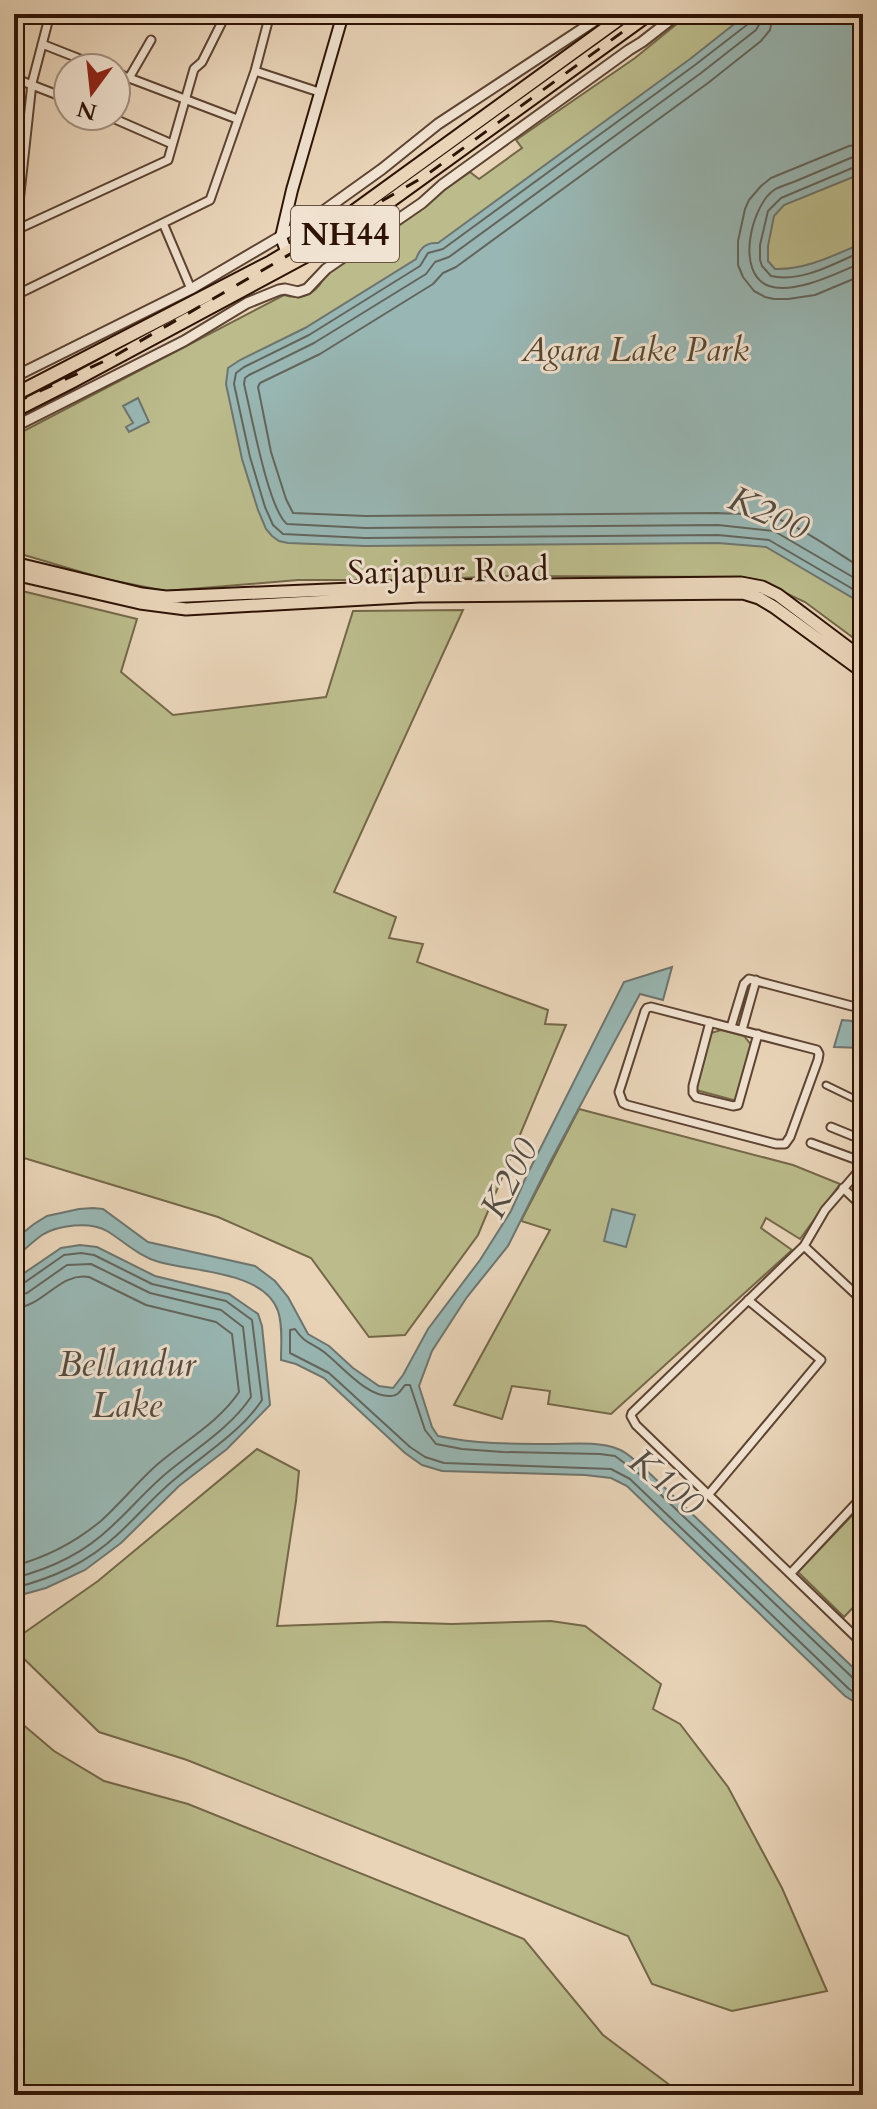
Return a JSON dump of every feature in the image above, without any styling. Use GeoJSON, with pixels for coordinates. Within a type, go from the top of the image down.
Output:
{"type":"FeatureCollection","features":[{"type":"Feature","properties":{"kind":"highway","name":"NH44"},"geometry":{"type":"LineString","coordinates":[[14,411],[289,259],[626,14]]}},
{"type":"Feature","properties":{"kind":"highway","name":"NH44"},"geometry":{"type":"LineString","coordinates":[[14,395],[289,259],[339,238],[648,14]]}},
{"type":"Feature","properties":{"kind":"main road"},"geometry":{"type":"LineString","coordinates":[[289,259],[281,237],[343,14]]}},
{"type":"Feature","properties":{"kind":"main road","name":"Sarjapur Road"},"geometry":{"type":"LineString","coordinates":[[14,563],[166,597],[724,583],[754,585],[778,595],[863,659]]}},
{"type":"Feature","properties":{"kind":"main road","name":"Sarjapur Road"},"geometry":{"type":"LineString","coordinates":[[14,574],[140,603],[186,609],[471,590],[743,593],[774,607],[863,672]]}},
{"type":"Feature","properties":{"kind":"street"},"geometry":{"type":"LineString","coordinates":[[50,14],[32,83],[16,230],[16,295],[210,200],[255,71],[270,14]]}},
{"type":"Feature","properties":{"kind":"street"},"geometry":{"type":"LineString","coordinates":[[114,14],[124,19]]}},
{"type":"Feature","properties":{"kind":"street"},"geometry":{"type":"LineString","coordinates":[[16,230],[168,160],[194,69],[202,62],[226,14]]}},
{"type":"Feature","properties":{"kind":"street"},"geometry":{"type":"LineString","coordinates":[[14,377],[191,289],[281,237],[343,198],[438,124],[605,14]]}},
{"type":"Feature","properties":{"kind":"street"},"geometry":{"type":"LineString","coordinates":[[14,427],[184,341],[247,303],[279,290],[298,292],[311,287],[326,269],[422,203],[442,185],[678,14]]}},
{"type":"Feature","properties":{"kind":"street"},"geometry":{"type":"LineString","coordinates":[[132,73],[151,40]]}},
{"type":"Feature","properties":{"kind":"street"},"geometry":{"type":"LineString","coordinates":[[42,44],[62,52]]}},
{"type":"Feature","properties":{"kind":"street"},"geometry":{"type":"LineString","coordinates":[[255,71],[319,92]]}},
{"type":"Feature","properties":{"kind":"street"},"geometry":{"type":"LineString","coordinates":[[14,78],[52,92]]}},
{"type":"Feature","properties":{"kind":"street"},"geometry":{"type":"LineString","coordinates":[[132,79],[237,119]]}},
{"type":"Feature","properties":{"kind":"street"},"geometry":{"type":"LineString","coordinates":[[132,126],[172,144]]}},
{"type":"Feature","properties":{"kind":"street"},"geometry":{"type":"LineString","coordinates":[[163,223],[191,289]]}},
{"type":"Feature","properties":{"kind":"street"},"geometry":{"type":"LineString","coordinates":[[731,1027],[744,984],[749,979],[863,1009]]}},
{"type":"Feature","properties":{"kind":"street"},"geometry":{"type":"LineString","coordinates":[[742,1030],[756,980]]}},
{"type":"Feature","properties":{"kind":"street"},"geometry":{"type":"LineString","coordinates":[[647,1008],[710,1022],[814,1048],[819,1054],[785,1144],[623,1103],[619,1092],[647,1008]]}},
{"type":"Feature","properties":{"kind":"street"},"geometry":{"type":"LineString","coordinates":[[710,1022],[693,1086],[696,1097],[738,1105],[758,1034]]}},
{"type":"Feature","properties":{"kind":"street"},"geometry":{"type":"LineString","coordinates":[[826,1085],[863,1103]]}},
{"type":"Feature","properties":{"kind":"street"},"geometry":{"type":"LineString","coordinates":[[831,1127],[863,1140]]}},
{"type":"Feature","properties":{"kind":"street"},"geometry":{"type":"LineString","coordinates":[[811,1143],[863,1164],[825,1210],[804,1246],[631,1416],[636,1425],[863,1644]]}},
{"type":"Feature","properties":{"kind":"street"},"geometry":{"type":"LineString","coordinates":[[843,1188],[863,1207]]}},
{"type":"Feature","properties":{"kind":"street"},"geometry":{"type":"LineString","coordinates":[[804,1246],[863,1301]]}},
{"type":"Feature","properties":{"kind":"street"},"geometry":{"type":"LineString","coordinates":[[709,1494],[821,1360],[748,1300]]}},
{"type":"Feature","properties":{"kind":"street"},"geometry":{"type":"LineString","coordinates":[[791,1573],[863,1496]]}},
{"type":"Feature","properties":{"kind":"street"},"geometry":{"type":"LineString","coordinates":[[853,1634],[863,1623]]}},
{"type":"Feature","properties":{"kind":"green space","name":"Agara Lake Park"},"geometry":{"type":"Polygon","coordinates":[[[689,14],[863,14],[863,645],[805,602],[758,580],[742,577],[508,576],[298,580],[166,591],[105,579],[14,552],[14,436],[284,295],[298,297],[315,290],[326,273],[470,172],[479,179],[522,148],[516,140],[635,58],[689,14]]]}},
{"type":"Feature","properties":{"kind":"green space"},"geometry":{"type":"Polygon","coordinates":[[[14,589],[137,619],[121,672],[173,715],[326,697],[353,611],[463,610],[334,892],[396,917],[389,938],[423,944],[417,962],[548,1010],[545,1024],[566,1025],[478,1235],[405,1335],[369,1337],[311,1258],[218,1217],[14,1155],[14,589]]]}},
{"type":"Feature","properties":{"kind":"green space"},"geometry":{"type":"Polygon","coordinates":[[[721,1030],[744,1036],[752,1046],[737,1101],[696,1090],[711,1033],[721,1030]]]}},
{"type":"Feature","properties":{"kind":"green space"},"geometry":{"type":"Polygon","coordinates":[[[579,1109],[793,1165],[840,1184],[800,1239],[766,1218],[761,1228],[792,1250],[611,1414],[548,1404],[550,1391],[512,1386],[502,1419],[454,1405],[550,1230],[521,1221],[579,1109]]]}},
{"type":"Feature","properties":{"kind":"green space"},"geometry":{"type":"Polygon","coordinates":[[[257,1449],[299,1471],[277,1626],[551,1621],[585,1626],[661,1684],[653,1709],[680,1724],[728,1787],[782,1888],[827,1991],[732,2011],[652,1984],[628,1936],[187,1760],[99,1732],[14,1649],[14,1640],[98,1581],[257,1449]]]}},
{"type":"Feature","properties":{"kind":"green space"},"geometry":{"type":"Polygon","coordinates":[[[863,1504],[863,1597],[844,1617],[798,1572],[863,1504]]]}},
{"type":"Feature","properties":{"kind":"green space"},"geometry":{"type":"Polygon","coordinates":[[[14,1717],[54,1751],[104,1781],[188,1804],[524,1939],[603,2035],[683,2095],[14,2095],[14,1717]]]}},
{"type":"Feature","properties":{"kind":"water","name":"Agara Lake Park"},"geometry":{"type":"Polygon","coordinates":[[[747,14],[863,14],[863,173],[784,205],[774,216],[768,261],[775,269],[798,267],[863,243],[863,604],[766,547],[718,543],[365,546],[288,543],[272,536],[258,510],[242,459],[226,384],[228,368],[305,328],[416,259],[424,246],[438,243],[747,14]]]}},
{"type":"Feature","properties":{"kind":"water"},"geometry":{"type":"Polygon","coordinates":[[[138,398],[149,422],[129,432],[126,427],[133,423],[123,406],[138,398]]]}},
{"type":"Feature","properties":{"kind":"water"},"geometry":{"type":"Polygon","coordinates":[[[672,967],[663,1000],[640,994],[508,1246],[467,1297],[432,1351],[419,1386],[432,1427],[438,1436],[494,1443],[593,1444],[610,1446],[628,1454],[863,1677],[863,1707],[845,1696],[627,1486],[611,1478],[585,1475],[442,1471],[422,1465],[324,1378],[281,1360],[278,1311],[270,1298],[258,1288],[226,1275],[151,1259],[107,1231],[92,1226],[65,1227],[49,1232],[14,1259],[14,1240],[47,1216],[79,1209],[103,1209],[148,1242],[255,1266],[275,1281],[288,1297],[308,1334],[329,1346],[379,1386],[393,1388],[428,1329],[480,1260],[511,1211],[624,982],[672,967]]]}},
{"type":"Feature","properties":{"kind":"water"},"geometry":{"type":"Polygon","coordinates":[[[842,1020],[863,1022],[863,1048],[834,1047],[842,1020]]]}},
{"type":"Feature","properties":{"kind":"water"},"geometry":{"type":"Polygon","coordinates":[[[612,1209],[635,1215],[626,1247],[604,1241],[612,1209]]]}},
{"type":"Feature","properties":{"kind":"water","name":"Bellandur Lake"},"geometry":{"type":"Polygon","coordinates":[[[80,1245],[97,1247],[155,1276],[229,1294],[258,1314],[270,1405],[227,1449],[179,1486],[121,1543],[85,1570],[46,1588],[14,1597],[14,1280],[61,1248],[80,1245]]]}},
{"type":"Feature","properties":{"kind":"railway"},"geometry":{"type":"LineString","coordinates":[[14,403],[111,358],[425,176],[647,14]]}},
{"type":"Feature","properties":{"kind":"water label","name":"K200"},"geometry":{"type":"Point","coordinates":[769,512]}},
{"type":"Feature","properties":{"kind":"water label","name":"K200"},"geometry":{"type":"Point","coordinates":[508,1178]}},
{"type":"Feature","properties":{"kind":"water label","name":"K100"},"geometry":{"type":"Point","coordinates":[667,1481]}}]}
